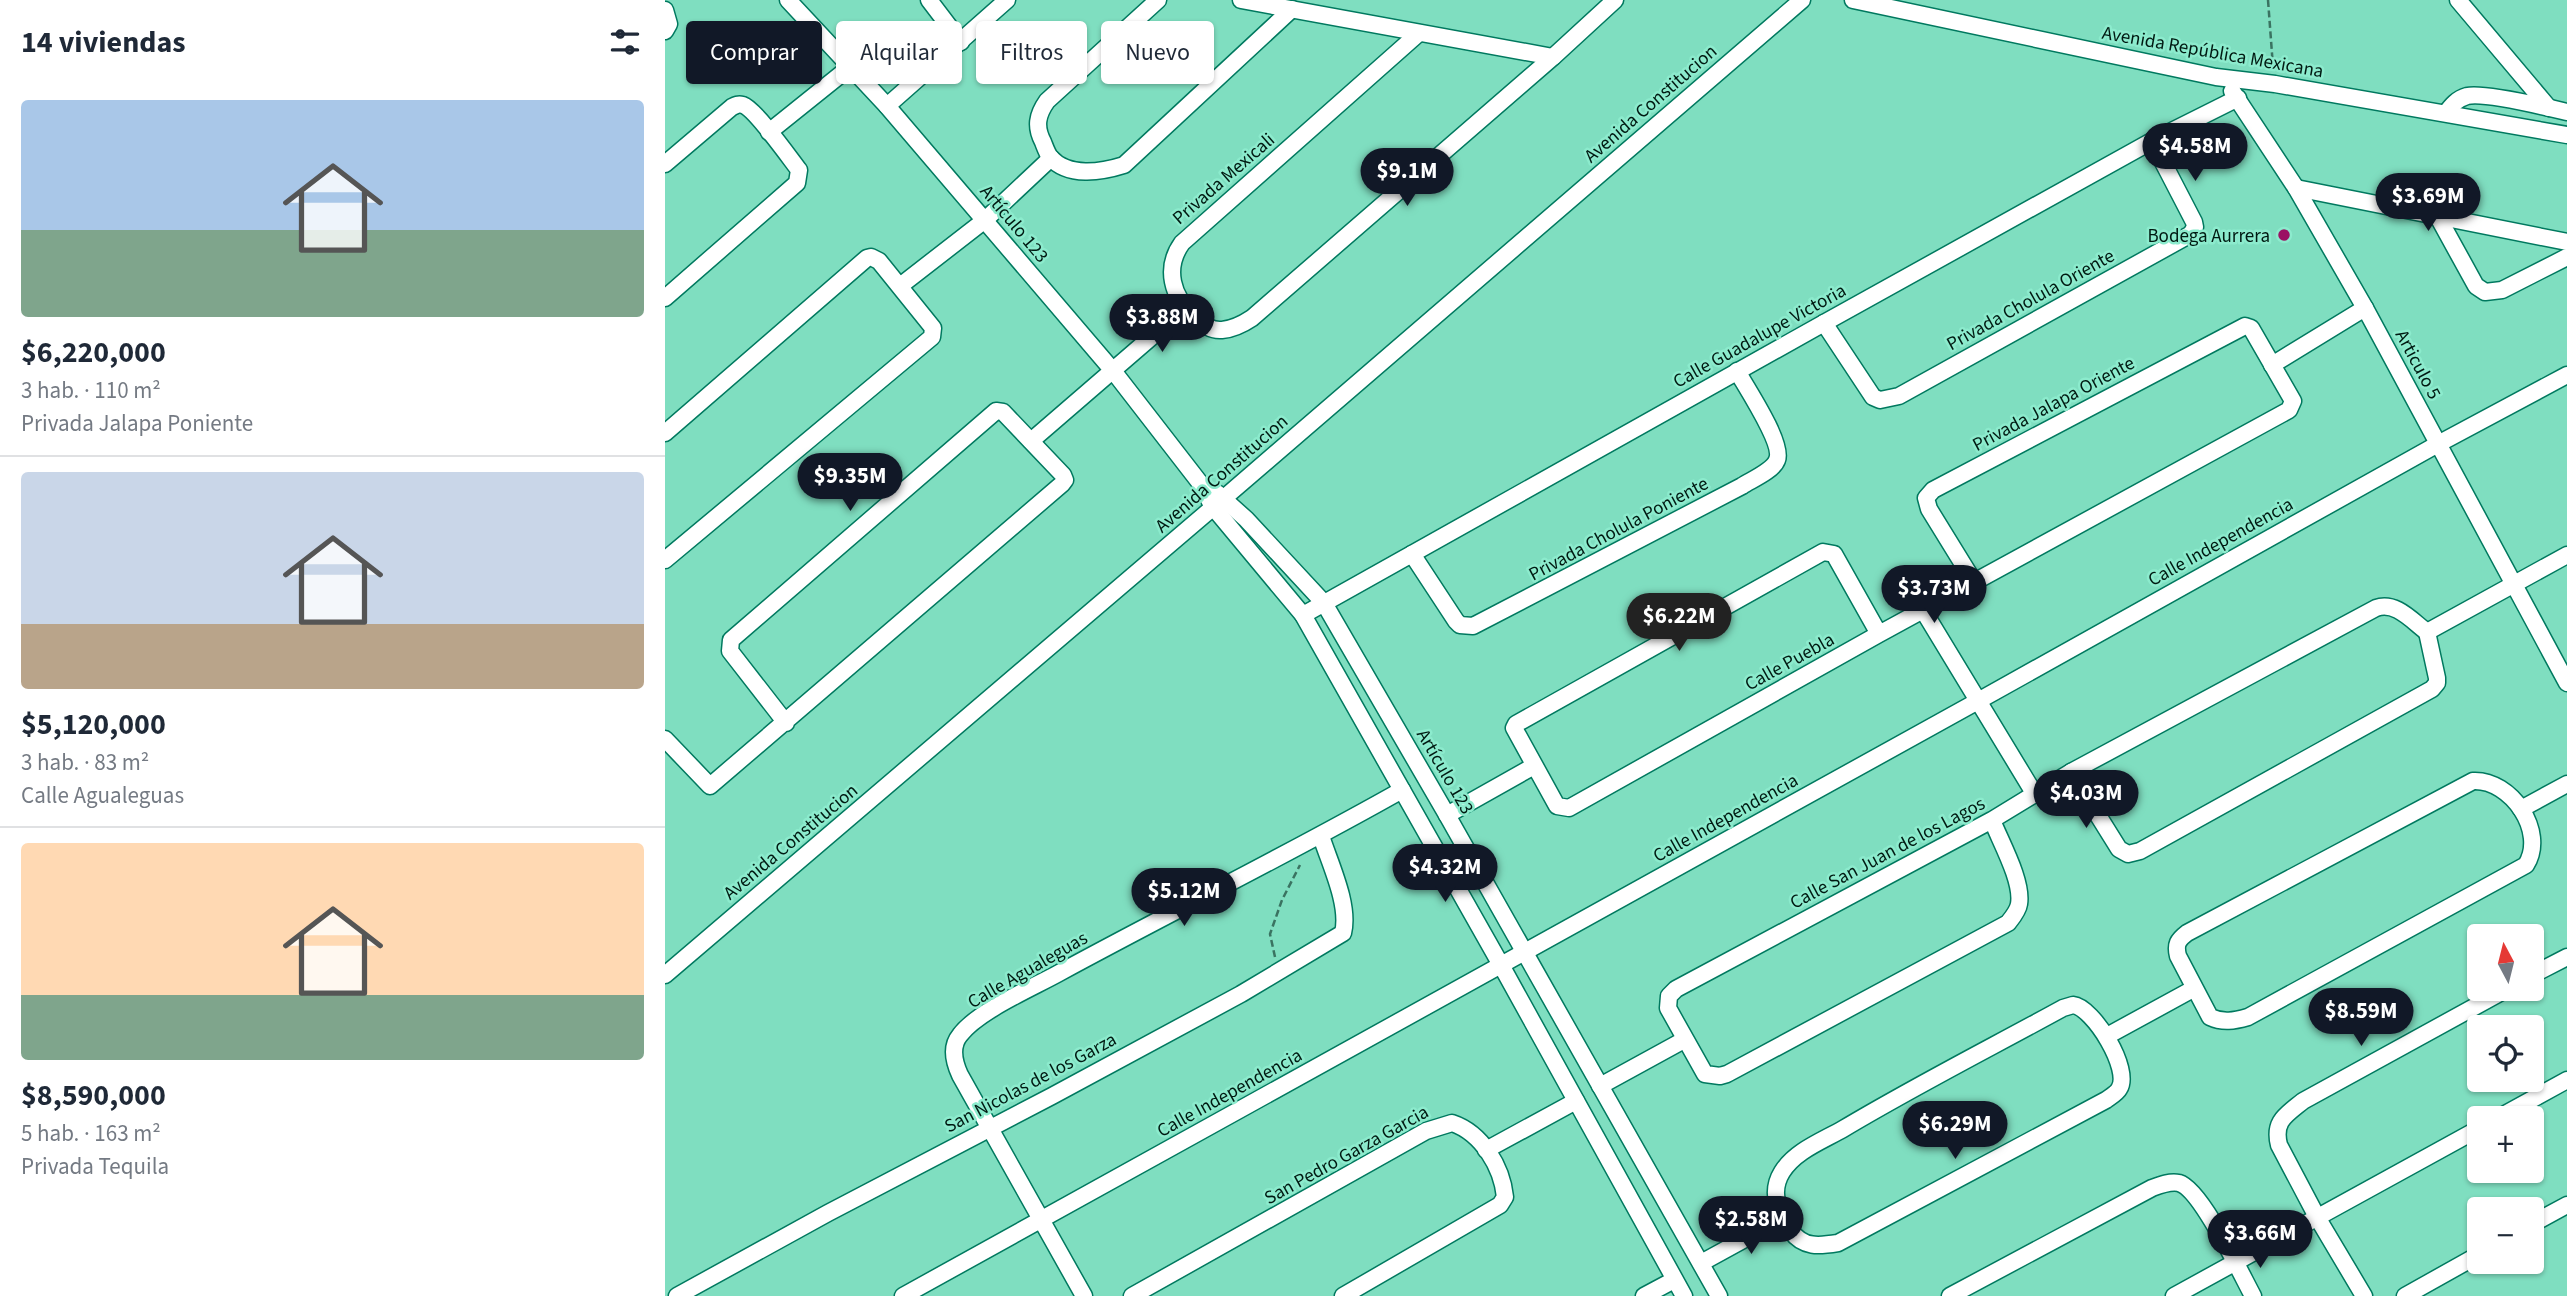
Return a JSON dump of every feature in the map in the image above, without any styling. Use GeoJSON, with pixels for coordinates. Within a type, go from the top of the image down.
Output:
{"type":"FeatureCollection","features":[{"type":"Feature","properties":{"kind":"street","name":"Artículo 123"},"geometry":{"type":"LineString","coordinates":[[788,0],[836,52]]}},
{"type":"Feature","properties":{"kind":"street"},"geometry":{"type":"LineString","coordinates":[[929,0],[945,21]]}},
{"type":"Feature","properties":{"kind":"street"},"geometry":{"type":"LineString","coordinates":[[962,41],[1007,0]]}},
{"type":"Feature","properties":{"kind":"street"},"geometry":{"type":"LineString","coordinates":[[1159,0],[1040,110],[1040,137],[1051,158],[1064,166],[1085,172],[1103,171],[1124,165],[1292,9]]}},
{"type":"Feature","properties":{"kind":"street"},"geometry":{"type":"LineString","coordinates":[[1241,0],[1553,57]]}},
{"type":"Feature","properties":{"kind":"street","name":"Privada Mexicali"},"geometry":{"type":"LineString","coordinates":[[1419,33],[1182,243],[1175,253],[1170,271],[1173,287],[1185,308],[1206,327],[1224,330],[1239,326],[1252,318],[1615,0]]}},
{"type":"Feature","properties":{"kind":"street","name":"Avenida Constitucion"},"geometry":{"type":"LineString","coordinates":[[665,975],[1802,0]]}},
{"type":"Feature","properties":{"kind":"street","name":"Avenida República Mexicana"},"geometry":{"type":"LineString","coordinates":[[1853,0],[2216,77],[2275,84],[2567,135]]}},
{"type":"Feature","properties":{"kind":"street"},"geometry":{"type":"LineString","coordinates":[[2458,0],[2549,108]]}},
{"type":"Feature","properties":{"kind":"street"},"geometry":{"type":"LineString","coordinates":[[665,10],[669,23],[665,31]]}},
{"type":"Feature","properties":{"kind":"street","name":"Articulo 5"},"geometry":{"type":"LineString","coordinates":[[2216,77],[2238,98],[2296,188],[2365,308],[2567,683]]}},
{"type":"Feature","properties":{"kind":"street"},"geometry":{"type":"LineString","coordinates":[[769,132],[836,78]]}},
{"type":"Feature","properties":{"kind":"street","name":"Artículo 123"},"geometry":{"type":"LineString","coordinates":[[866,84],[1114,372],[1200,483],[1324,603],[1719,1296]]}},
{"type":"Feature","properties":{"kind":"street"},"geometry":{"type":"LineString","coordinates":[[887,106],[912,84]]}},
{"type":"Feature","properties":{"kind":"street"},"geometry":{"type":"LineString","coordinates":[[2446,113],[2454,102],[2468,96],[2567,111]]}},
{"type":"Feature","properties":{"kind":"street","name":"Calle Guadalupe Victoria"},"geometry":{"type":"LineString","coordinates":[[1303,615],[2152,141],[2238,98]]}},
{"type":"Feature","properties":{"kind":"street"},"geometry":{"type":"LineString","coordinates":[[665,164],[739,104],[745,106],[769,132],[799,170],[797,183],[665,298]]}},
{"type":"Feature","properties":{"kind":"street","name":"Privada Cholula Oriente"},"geometry":{"type":"LineString","coordinates":[[1824,323],[1873,397],[1879,400],[1889,399],[2191,234],[2195,227],[2194,222],[2152,141]]}},
{"type":"Feature","properties":{"kind":"street"},"geometry":{"type":"LineString","coordinates":[[900,286],[985,220],[1051,158]]}},
{"type":"Feature","properties":{"kind":"street"},"geometry":{"type":"LineString","coordinates":[[2296,188],[2567,242]]}},
{"type":"Feature","properties":{"kind":"street"},"geometry":{"type":"LineString","coordinates":[[2438,217],[2476,286],[2485,292],[2502,290],[2567,257]]}},
{"type":"Feature","properties":{"kind":"street"},"geometry":{"type":"LineString","coordinates":[[665,433],[867,258],[879,261],[933,328],[932,337],[665,559]]}},
{"type":"Feature","properties":{"kind":"street"},"geometry":{"type":"LineString","coordinates":[[1031,442],[1185,308]]}},
{"type":"Feature","properties":{"kind":"street"},"geometry":{"type":"LineString","coordinates":[[2272,365],[2365,308]]}},
{"type":"Feature","properties":{"kind":"street","name":"Privada Jalapa Oriente"},"geometry":{"type":"LineString","coordinates":[[1974,582],[1929,509],[1926,498],[1933,490],[2245,326],[2251,328],[2272,365]]}},
{"type":"Feature","properties":{"kind":"street","name":"Calle Puebla"},"geometry":{"type":"LineString","coordinates":[[1535,766],[1557,806],[1569,808],[2293,406],[2293,401],[2272,365]]}},
{"type":"Feature","properties":{"kind":"street","name":"Privada Cholula Poniente"},"geometry":{"type":"LineString","coordinates":[[1412,554],[1456,621],[1460,625],[1473,626],[1742,486],[1774,464],[1778,455],[1775,442],[1737,371]]}},
{"type":"Feature","properties":{"kind":"street","name":"Calle Independencia"},"geometry":{"type":"LineString","coordinates":[[903,1296],[2567,375]]}},
{"type":"Feature","properties":{"kind":"street"},"geometry":{"type":"LineString","coordinates":[[665,739],[710,786],[786,723],[1062,484],[1065,480],[1063,475],[1003,412],[996,411],[731,640],[730,651],[786,723]]}},
{"type":"Feature","properties":{"kind":"street","name":"Artículo 123"},"geometry":{"type":"LineString","coordinates":[[1219,502],[1303,615],[1684,1296]]}},
{"type":"Feature","properties":{"kind":"street"},"geometry":{"type":"LineString","coordinates":[[1447,815],[1535,766],[1515,733],[1516,724],[1823,552],[1834,554],[1879,634]]}},
{"type":"Feature","properties":{"kind":"street"},"geometry":{"type":"LineString","coordinates":[[2071,772],[2119,849],[2128,853],[2140,851],[2432,689],[2437,678],[2427,632],[2567,555]]}},
{"type":"Feature","properties":{"kind":"street","name":"Calle San Juan de los Lagos"},"geometry":{"type":"LineString","coordinates":[[1684,1040],[1667,1002],[1676,989],[1992,820],[2071,772],[2375,608],[2389,606],[2427,632]]}},
{"type":"Feature","properties":{"kind":"street"},"geometry":{"type":"LineString","coordinates":[[1923,610],[2034,793]]}},
{"type":"Feature","properties":{"kind":"street"},"geometry":{"type":"LineString","coordinates":[[2473,781],[2494,784],[2508,793],[2521,809],[2531,834],[2532,851],[2526,865],[2248,1017],[2234,1021],[2219,1021],[2210,1017],[2193,989],[2176,949],[2178,940],[2187,933],[2473,781]]}},
{"type":"Feature","properties":{"kind":"street"},"geometry":{"type":"LineString","coordinates":[[2521,809],[2567,784]]}},
{"type":"Feature","properties":{"kind":"street","name":"Calle Agualeguas"},"geometry":{"type":"LineString","coordinates":[[989,1127],[955,1063],[954,1048],[959,1036],[985,1014],[1101,950],[1321,836],[1402,790]]}},
{"type":"Feature","properties":{"kind":"street"},"geometry":{"type":"LineString","coordinates":[[1600,1087],[1684,1040],[1705,1074],[1727,1074],[2007,923],[2019,904],[2017,889],[2013,871],[1992,820]]}},
{"type":"Feature","properties":{"kind":"street","name":"San Nicolas de los Garza"},"geometry":{"type":"LineString","coordinates":[[677,1296],[1276,974],[1342,933],[1344,909],[1321,836]]}},
{"type":"Feature","properties":{"kind":"street"},"geometry":{"type":"LineString","coordinates":[[2545,968],[2567,957]]}},
{"type":"Feature","properties":{"kind":"street"},"geometry":{"type":"LineString","coordinates":[[2106,1037],[2193,989]]}},
{"type":"Feature","properties":{"kind":"street"},"geometry":{"type":"LineString","coordinates":[[2364,1296],[2317,1217],[2279,1145],[2276,1133],[2279,1123],[2303,1101],[2485,1001]]}},
{"type":"Feature","properties":{"kind":"street"},"geometry":{"type":"LineString","coordinates":[[2078,1006],[2106,1037],[2118,1061],[2122,1080],[2119,1089],[2106,1100],[1838,1243],[1821,1246],[1806,1244],[1795,1237],[1783,1218],[1776,1202],[1775,1189],[1781,1173],[1792,1159],[1859,1119],[2063,1008],[2078,1006]]}},
{"type":"Feature","properties":{"kind":"street"},"geometry":{"type":"LineString","coordinates":[[2520,1106],[2567,1080]]}},
{"type":"Feature","properties":{"kind":"street"},"geometry":{"type":"LineString","coordinates":[[1343,1296],[1500,1205],[1505,1197],[1504,1187],[1486,1150],[1576,1101]]}},
{"type":"Feature","properties":{"kind":"street","name":"San Pedro Garza Garcia"},"geometry":{"type":"LineString","coordinates":[[1137,1295],[1426,1131],[1452,1123],[1471,1132],[1486,1150]]}},
{"type":"Feature","properties":{"kind":"street"},"geometry":{"type":"LineString","coordinates":[[989,1127],[1084,1296]]}},
{"type":"Feature","properties":{"kind":"street"},"geometry":{"type":"LineString","coordinates":[[2174,1296],[2467,1135]]}},
{"type":"Feature","properties":{"kind":"street"},"geometry":{"type":"LineString","coordinates":[[1950,1296],[2166,1183],[2179,1183],[2190,1189],[2253,1296]]}},
{"type":"Feature","properties":{"kind":"street"},"geometry":{"type":"LineString","coordinates":[[2544,1217],[2567,1205]]}},
{"type":"Feature","properties":{"kind":"street"},"geometry":{"type":"LineString","coordinates":[[1702,1263],[1783,1218]]}},
{"type":"Feature","properties":{"kind":"street"},"geometry":{"type":"LineString","coordinates":[[2405,1296],[2467,1261]]}},
{"type":"Feature","properties":{"kind":"street"},"geometry":{"type":"LineString","coordinates":[[1644,1296],[1674,1280]]}},
{"type":"Feature","properties":{"kind":"path"},"geometry":{"type":"LineString","coordinates":[[2268,0],[2275,84]]}},
{"type":"Feature","properties":{"kind":"path"},"geometry":{"type":"LineString","coordinates":[[1276,974],[1270,934],[1282,900],[1300,864]]}},
{"type":"Feature","properties":{"kind":"place","name":"Bodega Aurrera"},"geometry":{"type":"Point","coordinates":[2284,235]}}]}
